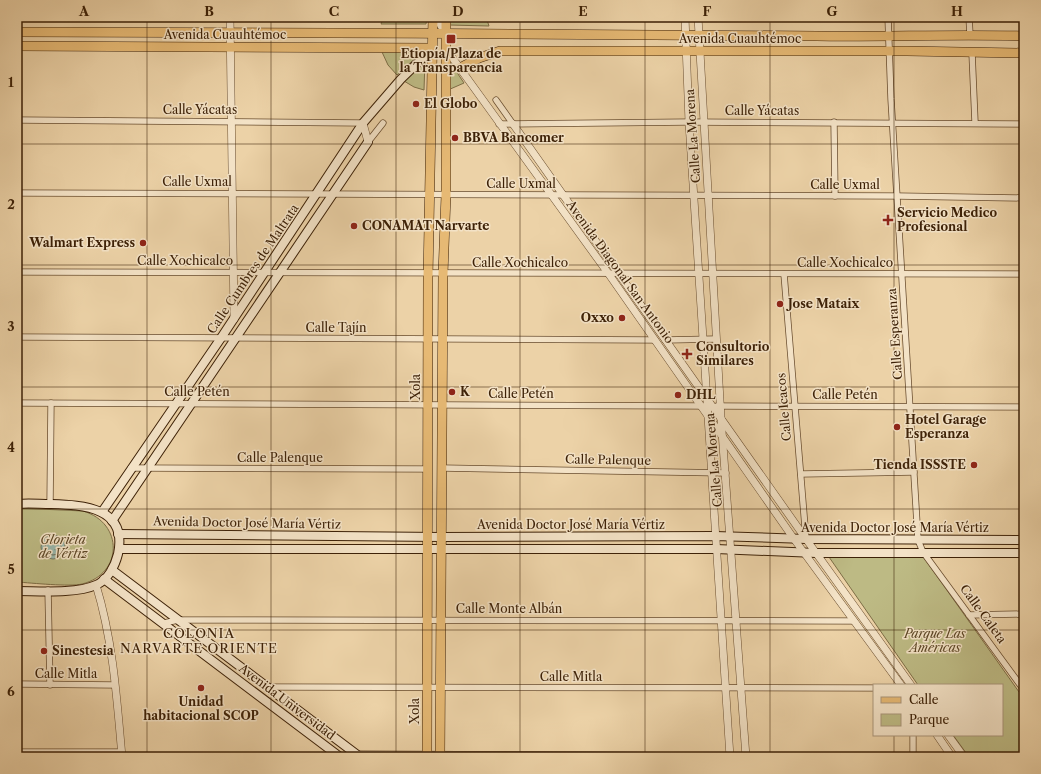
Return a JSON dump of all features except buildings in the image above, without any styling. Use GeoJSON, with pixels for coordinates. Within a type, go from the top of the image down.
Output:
{"type":"FeatureCollection","features":[{"type":"Feature","properties":{"kind":"main road","name":"Xola"},"geometry":{"type":"LineString","coordinates":[[427,756],[428,274],[433,17]]}},
{"type":"Feature","properties":{"kind":"main road","name":"Xola"},"geometry":{"type":"LineString","coordinates":[[440,756],[443,274],[446,195],[446,17]]}},
{"type":"Feature","properties":{"kind":"main road","name":"Avenida Cuauhtémoc"},"geometry":{"type":"LineString","coordinates":[[17,32],[685,34],[888,37],[970,35],[1024,36]]}},
{"type":"Feature","properties":{"kind":"main road","name":"Avenida Cuauhtémoc"},"geometry":{"type":"LineString","coordinates":[[17,46],[433,48]]}},
{"type":"Feature","properties":{"kind":"main road","name":"Calle Cumbres de Maltrata"},"geometry":{"type":"LineString","coordinates":[[102,512],[221,338],[363,123],[401,80],[433,48]]}},
{"type":"Feature","properties":{"kind":"main road","name":"Avenida Cuauhtémoc"},"geometry":{"type":"LineString","coordinates":[[460,68],[479,58],[500,52],[889,51],[1024,53]]}},
{"type":"Feature","properties":{"kind":"main road","name":"Calle Cumbres de Maltrata"},"geometry":{"type":"LineString","coordinates":[[112,521],[368,142]]}},
{"type":"Feature","properties":{"kind":"main road"},"geometry":{"type":"LineString","coordinates":[[17,504],[80,505],[102,512],[112,521],[118,534],[119,549],[112,570],[96,585],[81,589],[17,591]]}},
{"type":"Feature","properties":{"kind":"main road","name":"Avenida Doctor José María Vértiz"},"geometry":{"type":"LineString","coordinates":[[118,534],[428,537],[715,536],[794,539],[1024,540]]}},
{"type":"Feature","properties":{"kind":"main road","name":"Avenida Doctor José María Vértiz"},"geometry":{"type":"LineString","coordinates":[[119,549],[716,549],[805,552],[1024,553]]}},
{"type":"Feature","properties":{"kind":"main road","name":"Avenida Universidad"},"geometry":{"type":"LineString","coordinates":[[112,570],[358,756]]}},
{"type":"Feature","properties":{"kind":"main road","name":"Avenida Universidad"},"geometry":{"type":"LineString","coordinates":[[104,579],[340,757]]}},
{"type":"Feature","properties":{"kind":"main road"},"geometry":{"type":"LineString","coordinates":[[224,669],[232,660]]}},
{"type":"Feature","properties":{"kind":"street"},"geometry":{"type":"LineString","coordinates":[[230,17],[234,318]]}},
{"type":"Feature","properties":{"kind":"street"},"geometry":{"type":"LineString","coordinates":[[436,17],[445,34]]}},
{"type":"Feature","properties":{"kind":"street","name":"Calle La Morena"},"geometry":{"type":"LineString","coordinates":[[685,17],[689,122],[707,406]]}},
{"type":"Feature","properties":{"kind":"street","name":"Calle La Morena"},"geometry":{"type":"LineString","coordinates":[[698,17],[698,52],[713,273],[720,406],[732,550],[746,756]]}},
{"type":"Feature","properties":{"kind":"street","name":"Calle Esperanza"},"geometry":{"type":"LineString","coordinates":[[888,17],[892,122],[918,540],[924,552]]}},
{"type":"Feature","properties":{"kind":"street"},"geometry":{"type":"LineString","coordinates":[[969,17],[970,35]]}},
{"type":"Feature","properties":{"kind":"street","name":"Avenida Diagonal San Antonio"},"geometry":{"type":"LineString","coordinates":[[446,48],[655,340],[707,406],[721,418],[910,684]]}},
{"type":"Feature","properties":{"kind":"street"},"geometry":{"type":"LineString","coordinates":[[972,53],[975,122]]}},
{"type":"Feature","properties":{"kind":"street","name":"Avenida Diagonal San Antonio"},"geometry":{"type":"LineString","coordinates":[[496,100],[706,398]]}},
{"type":"Feature","properties":{"kind":"street","name":"Calle Yácatas"},"geometry":{"type":"LineString","coordinates":[[17,120],[363,123]]}},
{"type":"Feature","properties":{"kind":"street","name":"Calle Yácatas"},"geometry":{"type":"LineString","coordinates":[[499,124],[689,122],[975,122],[1024,124]]}},
{"type":"Feature","properties":{"kind":"street"},"geometry":{"type":"LineString","coordinates":[[834,122],[835,196]]}},
{"type":"Feature","properties":{"kind":"street"},"geometry":{"type":"LineString","coordinates":[[363,123],[368,142]]}},
{"type":"Feature","properties":{"kind":"street","name":"Calle Cumbres de Maltrata"},"geometry":{"type":"LineString","coordinates":[[368,142],[383,123]]}},
{"type":"Feature","properties":{"kind":"street","name":"Calle Uxmal"},"geometry":{"type":"LineString","coordinates":[[17,193],[318,193],[551,196],[708,195],[1024,198]]}},
{"type":"Feature","properties":{"kind":"street","name":"Calle Xochicalco"},"geometry":{"type":"LineString","coordinates":[[17,272],[1024,274]]}},
{"type":"Feature","properties":{"kind":"street","name":"Calle Icacos"},"geometry":{"type":"LineString","coordinates":[[784,274],[806,539]]}},
{"type":"Feature","properties":{"kind":"street","name":"Calle Tajín"},"geometry":{"type":"LineString","coordinates":[[17,337],[655,340]]}},
{"type":"Feature","properties":{"kind":"street"},"geometry":{"type":"LineString","coordinates":[[666,340],[716,339]]}},
{"type":"Feature","properties":{"kind":"street","name":"Calle Petén"},"geometry":{"type":"LineString","coordinates":[[17,403],[1024,408]]}},
{"type":"Feature","properties":{"kind":"street"},"geometry":{"type":"LineString","coordinates":[[50,504],[51,403]]}},
{"type":"Feature","properties":{"kind":"street","name":"Avenida Diagonal San Antonio"},"geometry":{"type":"LineString","coordinates":[[707,406],[708,416],[794,539],[900,684]]}},
{"type":"Feature","properties":{"kind":"street","name":"Calle La Morena"},"geometry":{"type":"LineString","coordinates":[[708,416],[730,756]]}},
{"type":"Feature","properties":{"kind":"street","name":"Calle Palenque"},"geometry":{"type":"LineString","coordinates":[[131,468],[428,469]]}},
{"type":"Feature","properties":{"kind":"street","name":"Calle Palenque"},"geometry":{"type":"LineString","coordinates":[[442,468],[726,472]]}},
{"type":"Feature","properties":{"kind":"street"},"geometry":{"type":"LineString","coordinates":[[801,474],[914,472]]}},
{"type":"Feature","properties":{"kind":"street","name":"Calle Caleta"},"geometry":{"type":"LineString","coordinates":[[924,552],[969,615],[1021,681],[1024,690]]}},
{"type":"Feature","properties":{"kind":"street"},"geometry":{"type":"LineString","coordinates":[[17,752],[122,755],[115,685],[104,611],[96,585]]}},
{"type":"Feature","properties":{"kind":"street"},"geometry":{"type":"LineString","coordinates":[[48,590],[50,684]]}},
{"type":"Feature","properties":{"kind":"street"},"geometry":{"type":"LineString","coordinates":[[969,615],[1024,614]]}},
{"type":"Feature","properties":{"kind":"street","name":"Calle Monte Albán"},"geometry":{"type":"LineString","coordinates":[[164,623],[178,620],[854,621]]}},
{"type":"Feature","properties":{"kind":"street","name":"Calle Mitla"},"geometry":{"type":"LineString","coordinates":[[17,684],[115,685]]}},
{"type":"Feature","properties":{"kind":"street","name":"Calle Mitla"},"geometry":{"type":"LineString","coordinates":[[268,687],[873,688]]}},
{"type":"Feature","properties":{"kind":"street"},"geometry":{"type":"LineString","coordinates":[[913,736],[913,757]]}},
{"type":"Feature","properties":{"kind":"street"},"geometry":{"type":"LineString","coordinates":[[938,736],[952,757]]}},
{"type":"Feature","properties":{"kind":"street"},"geometry":{"type":"LineString","coordinates":[[949,736],[964,757]]}},
{"type":"Feature","properties":{"kind":"street"},"geometry":{"type":"LineString","coordinates":[[358,756],[952,757]]}},
{"type":"Feature","properties":{"kind":"green space"},"geometry":{"type":"Polygon","coordinates":[[[384,17],[427,17],[426,24],[381,24],[384,17]]]}},
{"type":"Feature","properties":{"kind":"green space"},"geometry":{"type":"Polygon","coordinates":[[[449,17],[486,17],[489,26],[449,25],[449,17]]]}},
{"type":"Feature","properties":{"kind":"green space"},"geometry":{"type":"Polygon","coordinates":[[[423,51],[397,75],[388,65],[382,52],[423,51]]]}},
{"type":"Feature","properties":{"kind":"green space"},"geometry":{"type":"Polygon","coordinates":[[[448,59],[464,83],[448,90],[448,59]]]}},
{"type":"Feature","properties":{"kind":"green space"},"geometry":{"type":"Polygon","coordinates":[[[425,60],[424,90],[414,87],[404,81],[425,60]]]}},
{"type":"Feature","properties":{"kind":"green space","name":"Glorieta de Vértiz"},"geometry":{"type":"Polygon","coordinates":[[[17,508],[83,511],[96,517],[106,526],[112,537],[113,548],[111,560],[105,570],[95,578],[76,585],[17,582],[17,508]]]}},
{"type":"Feature","properties":{"kind":"green space","name":"Parque Las Américas"},"geometry":{"type":"Polygon","coordinates":[[[922,555],[1024,699],[1024,757],[969,757],[954,736],[1003,736],[1003,684],[917,684],[829,557],[922,555]]]}},
{"type":"Feature","properties":{"kind":"water"},"geometry":{"type":"Polygon","coordinates":[[[53,535],[62,538],[65,547],[62,556],[53,559],[44,556],[41,547],[44,538],[53,535]]]}},
{"type":"Feature","properties":{"kind":"place","name":"Etiopía/Plaza de la Transparencia"},"geometry":{"type":"Point","coordinates":[451,39]}},
{"type":"Feature","properties":{"kind":"place","name":"El Globo"},"geometry":{"type":"Point","coordinates":[416,104]}},
{"type":"Feature","properties":{"kind":"place","name":"BBVA Bancomer"},"geometry":{"type":"Point","coordinates":[455,138]}},
{"type":"Feature","properties":{"kind":"place","name":"Servicio Medico Profesional"},"geometry":{"type":"Point","coordinates":[888,220]}},
{"type":"Feature","properties":{"kind":"place","name":"CONAMAT Narvarte"},"geometry":{"type":"Point","coordinates":[354,226]}},
{"type":"Feature","properties":{"kind":"place","name":"Walmart Express"},"geometry":{"type":"Point","coordinates":[143,243]}},
{"type":"Feature","properties":{"kind":"place","name":"Jose Mataix"},"geometry":{"type":"Point","coordinates":[780,304]}},
{"type":"Feature","properties":{"kind":"place","name":"Oxxo"},"geometry":{"type":"Point","coordinates":[622,318]}},
{"type":"Feature","properties":{"kind":"place","name":"Consultorio Similares"},"geometry":{"type":"Point","coordinates":[687,354]}},
{"type":"Feature","properties":{"kind":"place","name":"K"},"geometry":{"type":"Point","coordinates":[452,392]}},
{"type":"Feature","properties":{"kind":"place","name":"DHL"},"geometry":{"type":"Point","coordinates":[678,395]}},
{"type":"Feature","properties":{"kind":"place","name":"Hotel Garage Esperanza"},"geometry":{"type":"Point","coordinates":[897,427]}},
{"type":"Feature","properties":{"kind":"place","name":"Tienda ISSSTE"},"geometry":{"type":"Point","coordinates":[974,465]}},
{"type":"Feature","properties":{"kind":"place","name":"Sinestesia"},"geometry":{"type":"Point","coordinates":[44,651]}},
{"type":"Feature","properties":{"kind":"place","name":"Unidad habitacional SCOP"},"geometry":{"type":"Point","coordinates":[201,688]}},
{"type":"Feature","properties":{"kind":"district","name":"COLONIA NARVARTE ORIENTE"},"geometry":{"type":"Point","coordinates":[199,640]}}]}
